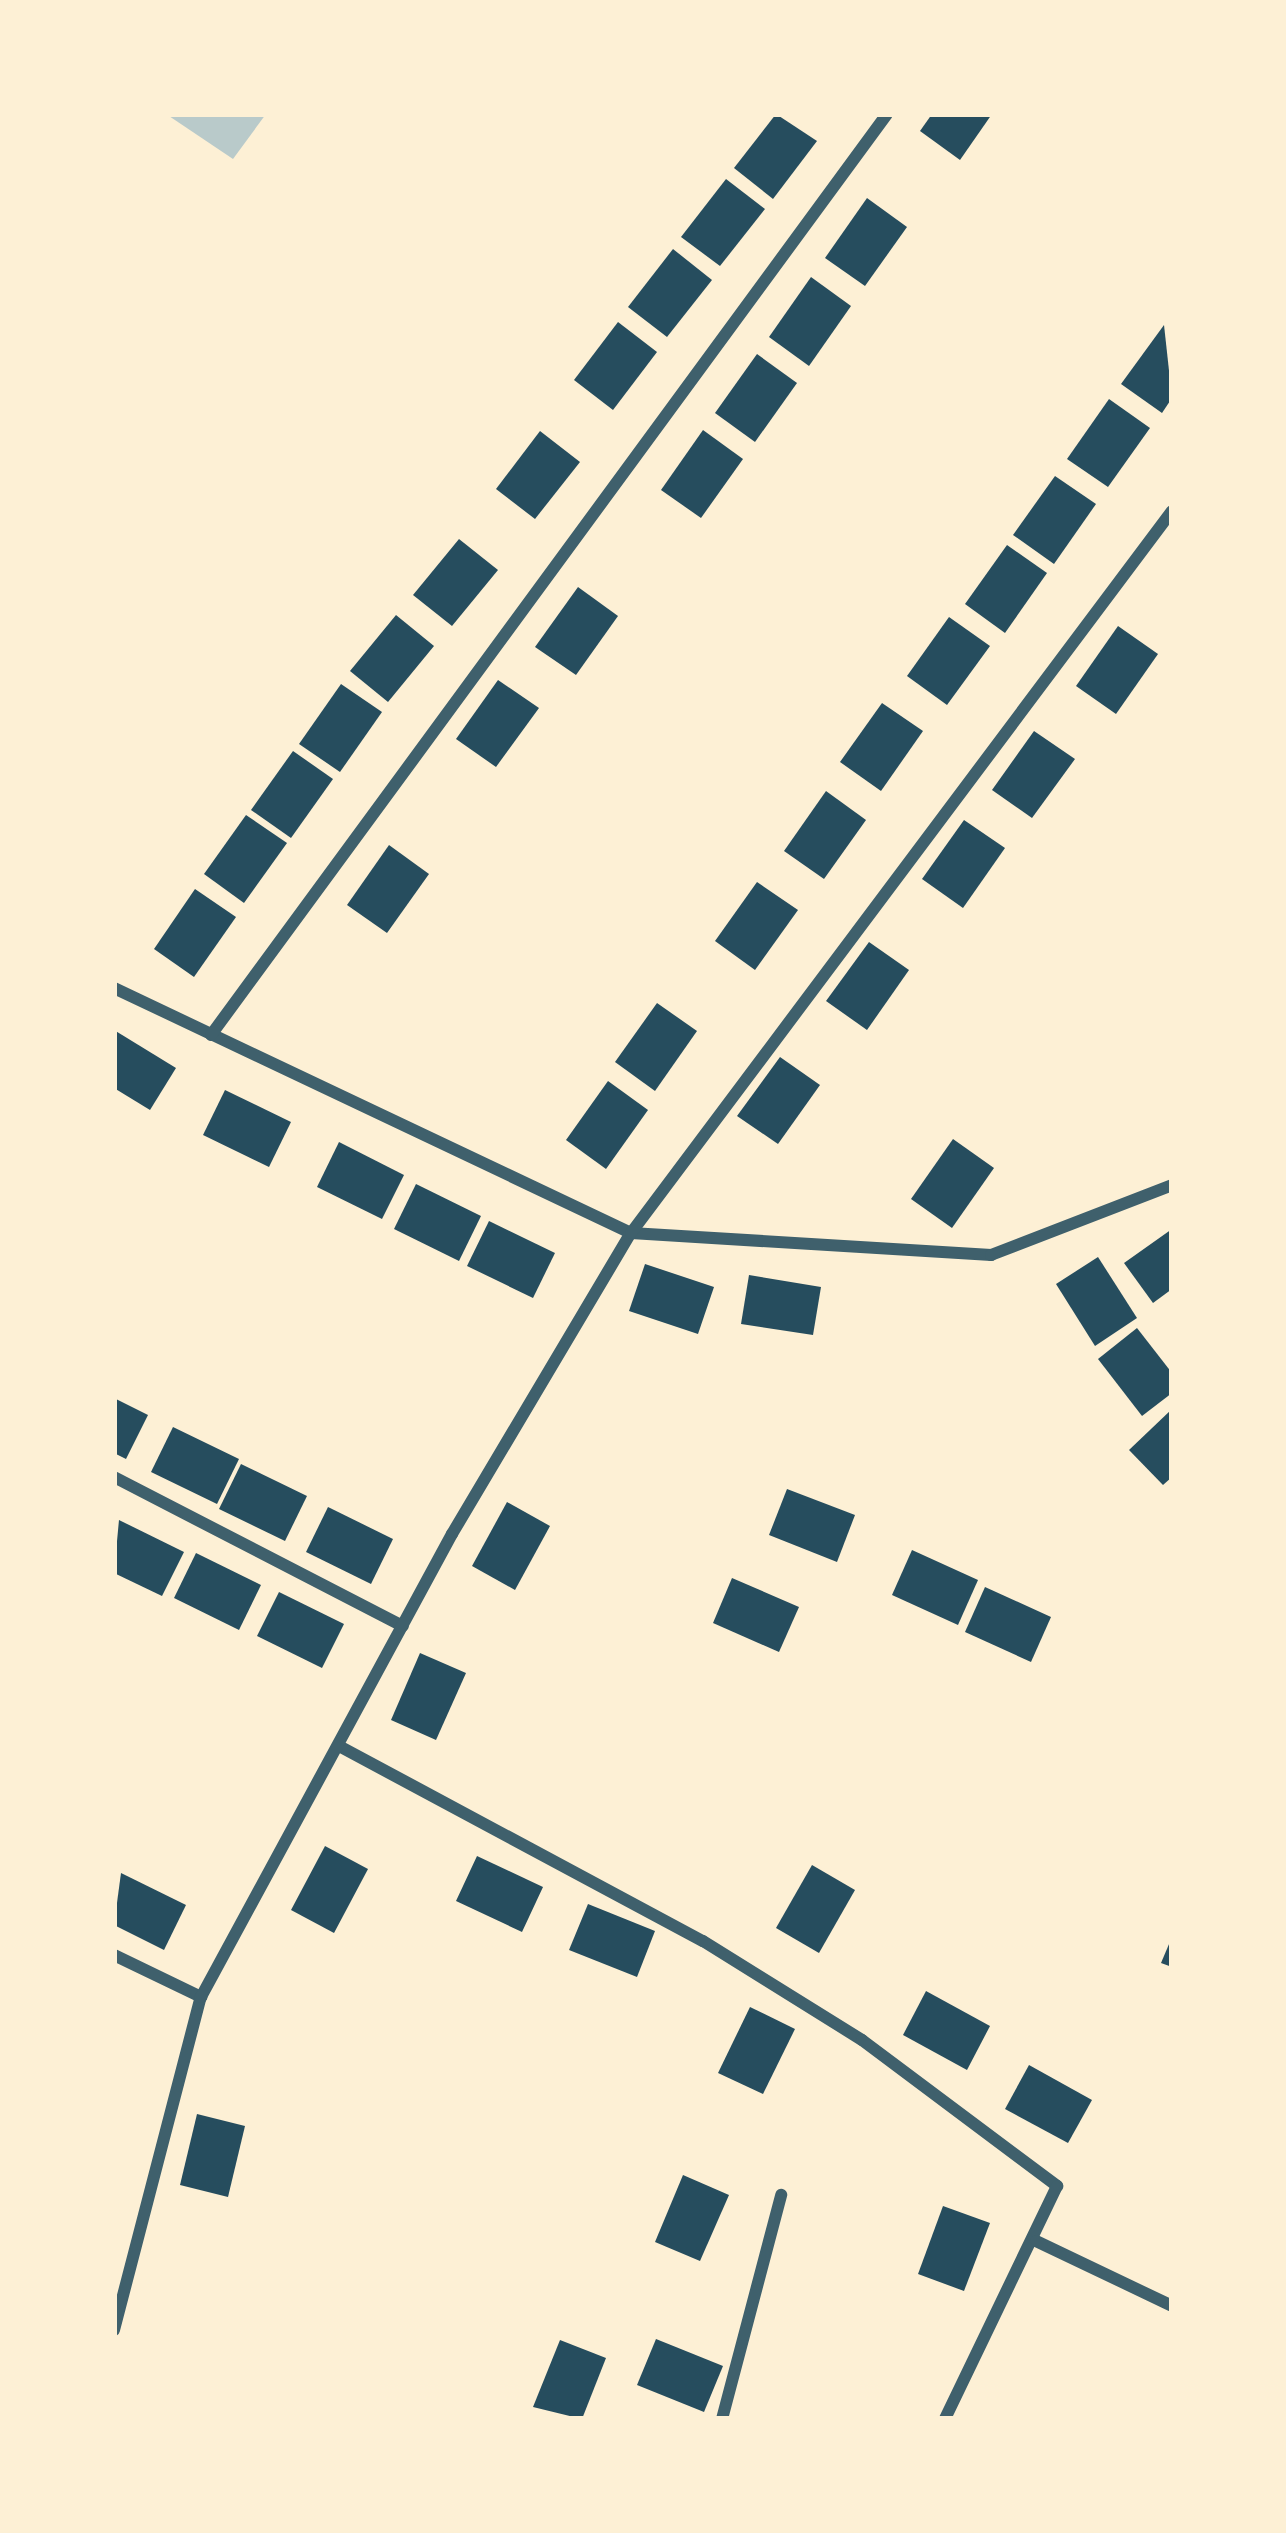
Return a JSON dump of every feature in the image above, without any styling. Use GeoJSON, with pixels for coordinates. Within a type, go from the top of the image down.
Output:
{"type":"FeatureCollection","features":[{"type":"Feature","properties":{"kind":"street"},"geometry":{"type":"LineString","coordinates":[[211,1035],[887,114]]}},
{"type":"Feature","properties":{"kind":"street"},"geometry":{"type":"LineString","coordinates":[[114,2330],[201,1997],[403,1626],[631,1233],[1172,512]]}},
{"type":"Feature","properties":{"kind":"street"},"geometry":{"type":"LineString","coordinates":[[114,988],[631,1233],[992,1255],[1172,1185]]}},
{"type":"Feature","properties":{"kind":"street"},"geometry":{"type":"LineString","coordinates":[[114,1477],[403,1626]]}},
{"type":"Feature","properties":{"kind":"street"},"geometry":{"type":"LineString","coordinates":[[339,1746],[862,2040],[1057,2186],[1036,2241],[993,2306],[945,2419]]}},
{"type":"Feature","properties":{"kind":"street"},"geometry":{"type":"LineString","coordinates":[[114,1955],[201,1997]]}},
{"type":"Feature","properties":{"kind":"street"},"geometry":{"type":"LineString","coordinates":[[722,2419],[781,2195]]}},
{"type":"Feature","properties":{"kind":"street"},"geometry":{"type":"LineString","coordinates":[[1036,2241],[1172,2306]]}},
{"type":"Feature","properties":{"kind":"shaded area"},"geometry":{"type":"Polygon","coordinates":[[[166,114],[266,114],[233,159],[166,114]]]}},
{"type":"Feature","properties":{"kind":"building"},"geometry":{"type":"Polygon","coordinates":[[[776,114],[817,141],[773,199],[734,168],[776,114]]]}},
{"type":"Feature","properties":{"kind":"building"},"geometry":{"type":"Polygon","coordinates":[[[932,114],[992,114],[960,160],[920,131],[932,114]]]}},
{"type":"Feature","properties":{"kind":"building"},"geometry":{"type":"Polygon","coordinates":[[[726,179],[765,209],[720,266],[681,237],[726,179]]]}},
{"type":"Feature","properties":{"kind":"building"},"geometry":{"type":"Polygon","coordinates":[[[867,198],[907,227],[865,286],[825,258],[867,198]]]}},
{"type":"Feature","properties":{"kind":"building"},"geometry":{"type":"Polygon","coordinates":[[[673,249],[712,280],[667,337],[628,307],[673,249]]]}},
{"type":"Feature","properties":{"kind":"building"},"geometry":{"type":"Polygon","coordinates":[[[811,277],[851,306],[809,366],[769,337],[811,277]]]}},
{"type":"Feature","properties":{"kind":"building"},"geometry":{"type":"Polygon","coordinates":[[[618,322],[657,352],[613,410],[574,380],[618,322]]]}},
{"type":"Feature","properties":{"kind":"building"},"geometry":{"type":"Polygon","coordinates":[[[1164,325],[1172,398],[1162,413],[1121,384],[1164,325]]]}},
{"type":"Feature","properties":{"kind":"building"},"geometry":{"type":"Polygon","coordinates":[[[757,354],[797,383],[755,442],[715,413],[757,354]]]}},
{"type":"Feature","properties":{"kind":"building"},"geometry":{"type":"Polygon","coordinates":[[[1109,399],[1150,428],[1108,487],[1067,459],[1109,399]]]}},
{"type":"Feature","properties":{"kind":"building"},"geometry":{"type":"Polygon","coordinates":[[[703,430],[743,459],[701,518],[661,490],[703,430]]]}},
{"type":"Feature","properties":{"kind":"building"},"geometry":{"type":"Polygon","coordinates":[[[540,431],[580,462],[535,519],[496,489],[540,431]]]}},
{"type":"Feature","properties":{"kind":"building"},"geometry":{"type":"Polygon","coordinates":[[[1055,476],[1096,504],[1054,564],[1013,535],[1055,476]]]}},
{"type":"Feature","properties":{"kind":"building"},"geometry":{"type":"Polygon","coordinates":[[[459,539],[498,570],[452,626],[413,595],[459,539]]]}},
{"type":"Feature","properties":{"kind":"building"},"geometry":{"type":"Polygon","coordinates":[[[1007,545],[1047,573],[1005,633],[965,604],[1007,545]]]}},
{"type":"Feature","properties":{"kind":"building"},"geometry":{"type":"Polygon","coordinates":[[[578,587],[618,616],[576,675],[535,647],[578,587]]]}},
{"type":"Feature","properties":{"kind":"building"},"geometry":{"type":"Polygon","coordinates":[[[396,615],[434,646],[388,702],[350,671],[396,615]]]}},
{"type":"Feature","properties":{"kind":"building"},"geometry":{"type":"Polygon","coordinates":[[[949,617],[990,646],[947,705],[907,676],[949,617]]]}},
{"type":"Feature","properties":{"kind":"building"},"geometry":{"type":"Polygon","coordinates":[[[1118,626],[1158,654],[1116,714],[1076,686],[1118,626]]]}},
{"type":"Feature","properties":{"kind":"building"},"geometry":{"type":"Polygon","coordinates":[[[498,680],[539,708],[496,767],[456,739],[498,680]]]}},
{"type":"Feature","properties":{"kind":"building"},"geometry":{"type":"Polygon","coordinates":[[[341,684],[382,712],[340,772],[299,744],[341,684]]]}},
{"type":"Feature","properties":{"kind":"building"},"geometry":{"type":"Polygon","coordinates":[[[882,703],[923,731],[881,791],[840,762],[882,703]]]}},
{"type":"Feature","properties":{"kind":"building"},"geometry":{"type":"Polygon","coordinates":[[[1034,731],[1075,759],[1032,818],[992,790],[1034,731]]]}},
{"type":"Feature","properties":{"kind":"building"},"geometry":{"type":"Polygon","coordinates":[[[293,751],[333,779],[291,838],[251,810],[293,751]]]}},
{"type":"Feature","properties":{"kind":"building"},"geometry":{"type":"Polygon","coordinates":[[[826,791],[866,820],[824,879],[784,851],[826,791]]]}},
{"type":"Feature","properties":{"kind":"building"},"geometry":{"type":"Polygon","coordinates":[[[246,815],[287,843],[244,903],[204,874],[246,815]]]}},
{"type":"Feature","properties":{"kind":"building"},"geometry":{"type":"Polygon","coordinates":[[[964,820],[1005,848],[963,908],[922,879],[964,820]]]}},
{"type":"Feature","properties":{"kind":"building"},"geometry":{"type":"Polygon","coordinates":[[[389,845],[429,874],[387,933],[347,905],[389,845]]]}},
{"type":"Feature","properties":{"kind":"building"},"geometry":{"type":"Polygon","coordinates":[[[757,882],[798,910],[755,970],[715,941],[757,882]]]}},
{"type":"Feature","properties":{"kind":"building"},"geometry":{"type":"Polygon","coordinates":[[[195,889],[236,917],[194,977],[154,949],[195,889]]]}},
{"type":"Feature","properties":{"kind":"building"},"geometry":{"type":"Polygon","coordinates":[[[869,942],[909,970],[867,1030],[826,1001],[869,942]]]}},
{"type":"Feature","properties":{"kind":"building"},"geometry":{"type":"Polygon","coordinates":[[[657,1003],[697,1031],[655,1091],[615,1062],[657,1003]]]}},
{"type":"Feature","properties":{"kind":"building"},"geometry":{"type":"Polygon","coordinates":[[[114,1030],[176,1068],[150,1110],[114,1088],[114,1030]]]}},
{"type":"Feature","properties":{"kind":"building"},"geometry":{"type":"Polygon","coordinates":[[[780,1057],[820,1085],[778,1144],[737,1116],[780,1057]]]}},
{"type":"Feature","properties":{"kind":"building"},"geometry":{"type":"Polygon","coordinates":[[[608,1081],[648,1110],[606,1169],[566,1140],[608,1081]]]}},
{"type":"Feature","properties":{"kind":"building"},"geometry":{"type":"Polygon","coordinates":[[[225,1090],[291,1122],[269,1167],[203,1135],[225,1090]]]}},
{"type":"Feature","properties":{"kind":"building"},"geometry":{"type":"Polygon","coordinates":[[[953,1139],[994,1168],[952,1228],[911,1199],[953,1139]]]}},
{"type":"Feature","properties":{"kind":"building"},"geometry":{"type":"Polygon","coordinates":[[[339,1142],[404,1175],[382,1219],[317,1187],[339,1142]]]}},
{"type":"Feature","properties":{"kind":"building"},"geometry":{"type":"Polygon","coordinates":[[[416,1184],[481,1216],[459,1261],[394,1229],[416,1184]]]}},
{"type":"Feature","properties":{"kind":"building"},"geometry":{"type":"Polygon","coordinates":[[[489,1221],[555,1253],[533,1298],[467,1266],[489,1221]]]}},
{"type":"Feature","properties":{"kind":"building"},"geometry":{"type":"Polygon","coordinates":[[[1172,1229],[1172,1289],[1153,1303],[1124,1263],[1172,1229]]]}},
{"type":"Feature","properties":{"kind":"building"},"geometry":{"type":"Polygon","coordinates":[[[1098,1257],[1137,1318],[1095,1346],[1056,1284],[1098,1257]]]}},
{"type":"Feature","properties":{"kind":"building"},"geometry":{"type":"Polygon","coordinates":[[[645,1264],[714,1287],[698,1334],[629,1311],[645,1264]]]}},
{"type":"Feature","properties":{"kind":"building"},"geometry":{"type":"Polygon","coordinates":[[[749,1275],[821,1287],[813,1335],[741,1324],[749,1275]]]}},
{"type":"Feature","properties":{"kind":"building"},"geometry":{"type":"Polygon","coordinates":[[[1137,1328],[1172,1373],[1172,1393],[1142,1416],[1098,1359],[1137,1328]]]}},
{"type":"Feature","properties":{"kind":"building"},"geometry":{"type":"Polygon","coordinates":[[[114,1398],[148,1415],[126,1459],[114,1453],[114,1398]]]}},
{"type":"Feature","properties":{"kind":"building"},"geometry":{"type":"Polygon","coordinates":[[[1172,1409],[1172,1477],[1163,1485],[1129,1450],[1172,1409]]]}},
{"type":"Feature","properties":{"kind":"building"},"geometry":{"type":"Polygon","coordinates":[[[173,1427],[239,1459],[217,1504],[151,1472],[173,1427]]]}},
{"type":"Feature","properties":{"kind":"building"},"geometry":{"type":"Polygon","coordinates":[[[241,1464],[307,1496],[285,1541],[219,1509],[241,1464]]]}},
{"type":"Feature","properties":{"kind":"building"},"geometry":{"type":"Polygon","coordinates":[[[787,1489],[855,1515],[837,1562],[769,1535],[787,1489]]]}},
{"type":"Feature","properties":{"kind":"building"},"geometry":{"type":"Polygon","coordinates":[[[507,1502],[550,1526],[515,1590],[472,1566],[507,1502]]]}},
{"type":"Feature","properties":{"kind":"building"},"geometry":{"type":"Polygon","coordinates":[[[328,1507],[393,1539],[371,1584],[306,1552],[328,1507]]]}},
{"type":"Feature","properties":{"kind":"building"},"geometry":{"type":"Polygon","coordinates":[[[119,1520],[184,1552],[162,1596],[114,1573],[119,1520]]]}},
{"type":"Feature","properties":{"kind":"building"},"geometry":{"type":"Polygon","coordinates":[[[912,1550],[978,1580],[958,1625],[892,1595],[912,1550]]]}},
{"type":"Feature","properties":{"kind":"building"},"geometry":{"type":"Polygon","coordinates":[[[196,1553],[261,1585],[239,1630],[174,1598],[196,1553]]]}},
{"type":"Feature","properties":{"kind":"building"},"geometry":{"type":"Polygon","coordinates":[[[732,1578],[799,1607],[779,1652],[713,1623],[732,1578]]]}},
{"type":"Feature","properties":{"kind":"building"},"geometry":{"type":"Polygon","coordinates":[[[985,1587],[1051,1617],[1031,1662],[965,1632],[985,1587]]]}},
{"type":"Feature","properties":{"kind":"building"},"geometry":{"type":"Polygon","coordinates":[[[279,1592],[344,1624],[322,1668],[257,1636],[279,1592]]]}},
{"type":"Feature","properties":{"kind":"building"},"geometry":{"type":"Polygon","coordinates":[[[420,1653],[466,1673],[436,1740],[391,1720],[420,1653]]]}},
{"type":"Feature","properties":{"kind":"building"},"geometry":{"type":"Polygon","coordinates":[[[325,1846],[368,1869],[334,1933],[291,1910],[325,1846]]]}},
{"type":"Feature","properties":{"kind":"building"},"geometry":{"type":"Polygon","coordinates":[[[477,1856],[543,1887],[522,1932],[456,1901],[477,1856]]]}},
{"type":"Feature","properties":{"kind":"building"},"geometry":{"type":"Polygon","coordinates":[[[812,1865],[855,1890],[819,1953],[776,1928],[812,1865]]]}},
{"type":"Feature","properties":{"kind":"building"},"geometry":{"type":"Polygon","coordinates":[[[121,1873],[186,1905],[164,1950],[114,1925],[121,1873]]]}},
{"type":"Feature","properties":{"kind":"building"},"geometry":{"type":"Polygon","coordinates":[[[588,1904],[655,1931],[637,1977],[569,1950],[588,1904]]]}},
{"type":"Feature","properties":{"kind":"building"},"geometry":{"type":"Polygon","coordinates":[[[1172,1937],[1172,1967],[1161,1963],[1172,1937]]]}},
{"type":"Feature","properties":{"kind":"building"},"geometry":{"type":"Polygon","coordinates":[[[926,1991],[990,2026],[967,2070],[903,2035],[926,1991]]]}},
{"type":"Feature","properties":{"kind":"building"},"geometry":{"type":"Polygon","coordinates":[[[750,2007],[795,2029],[763,2094],[718,2073],[750,2007]]]}},
{"type":"Feature","properties":{"kind":"building"},"geometry":{"type":"Polygon","coordinates":[[[1029,2065],[1092,2100],[1068,2143],[1005,2109],[1029,2065]]]}},
{"type":"Feature","properties":{"kind":"building"},"geometry":{"type":"Polygon","coordinates":[[[197,2114],[245,2126],[228,2197],[180,2185],[197,2114]]]}},
{"type":"Feature","properties":{"kind":"building"},"geometry":{"type":"Polygon","coordinates":[[[683,2175],[729,2195],[700,2261],[655,2242],[683,2175]]]}},
{"type":"Feature","properties":{"kind":"building"},"geometry":{"type":"Polygon","coordinates":[[[943,2206],[990,2223],[964,2291],[918,2274],[943,2206]]]}},
{"type":"Feature","properties":{"kind":"building"},"geometry":{"type":"Polygon","coordinates":[[[656,2339],[723,2366],[704,2412],[637,2385],[656,2339]]]}},
{"type":"Feature","properties":{"kind":"building"},"geometry":{"type":"Polygon","coordinates":[[[560,2340],[606,2358],[582,2419],[533,2407],[560,2340]]]}}]}
